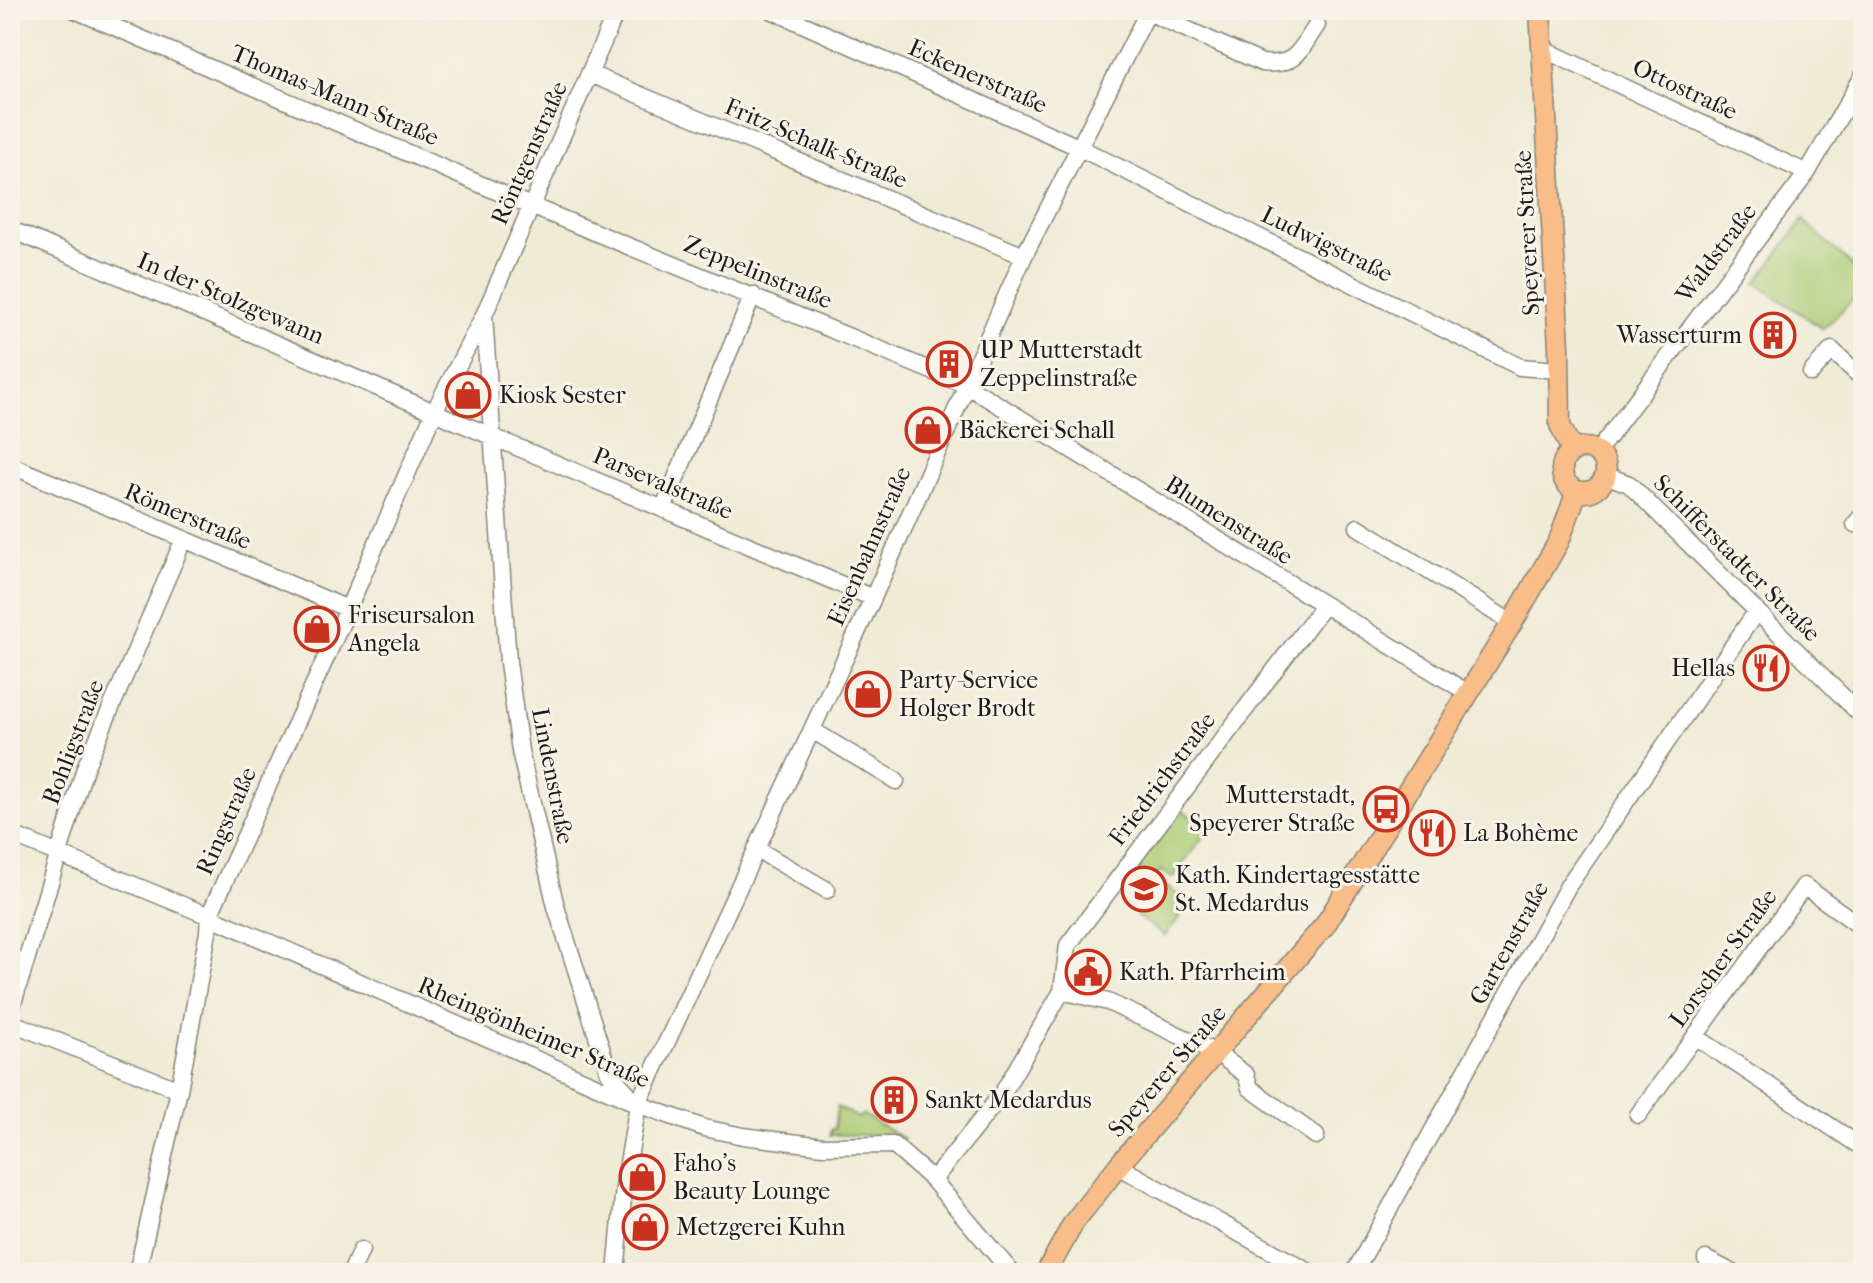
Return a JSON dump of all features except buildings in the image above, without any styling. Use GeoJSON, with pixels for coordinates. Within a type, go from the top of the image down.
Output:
{"type":"FeatureCollection","features":[{"type":"Feature","properties":{"kind":"main road","name":"Speyerer Straße"},"geometry":{"type":"LineString","coordinates":[[1540,10],[1560,425],[1572,451]]}},
{"type":"Feature","properties":{"kind":"main road"},"geometry":{"type":"LineString","coordinates":[[1585,447],[1597,452],[1604,461],[1605,475],[1596,488],[1577,491],[1565,482],[1562,476],[1563,461],[1572,451],[1585,447]]}},
{"type":"Feature","properties":{"kind":"main road","name":"Speyerer Straße"},"geometry":{"type":"LineString","coordinates":[[1046,1273],[1074,1222],[1118,1166],[1325,925],[1512,623],[1559,541],[1577,491]]}},
{"type":"Feature","properties":{"kind":"street","name":"Thomas-Mann-Straße"},"geometry":{"type":"LineString","coordinates":[[75,10],[531,206]]}},
{"type":"Feature","properties":{"kind":"street","name":"Röntgenstraße"},"geometry":{"type":"LineString","coordinates":[[434,412],[484,315],[617,10]]}},
{"type":"Feature","properties":{"kind":"street","name":"Eckenerstraße"},"geometry":{"type":"LineString","coordinates":[[771,10],[1078,147]]}},
{"type":"Feature","properties":{"kind":"street","name":"Eisenbahnstraße"},"geometry":{"type":"LineString","coordinates":[[616,1273],[624,1187],[638,1104],[873,598],[1024,256],[1148,11]]}},
{"type":"Feature","properties":{"kind":"street"},"geometry":{"type":"LineString","coordinates":[[1148,11],[1262,63],[1280,65],[1295,57],[1317,25]]}},
{"type":"Feature","properties":{"kind":"street","name":"Ottostraße"},"geometry":{"type":"LineString","coordinates":[[1543,49],[1807,173]]}},
{"type":"Feature","properties":{"kind":"street","name":"Fritz-Schalk-Straße"},"geometry":{"type":"LineString","coordinates":[[590,74],[1024,256]]}},
{"type":"Feature","properties":{"kind":"street","name":"Waldstraße"},"geometry":{"type":"LineString","coordinates":[[1597,452],[1807,173],[1863,76]]}},
{"type":"Feature","properties":{"kind":"street","name":"Ludwigstraße"},"geometry":{"type":"LineString","coordinates":[[1078,147],[1520,367],[1559,370]]}},
{"type":"Feature","properties":{"kind":"street","name":"Zeppelinstraße"},"geometry":{"type":"LineString","coordinates":[[531,206],[966,385]]}},
{"type":"Feature","properties":{"kind":"street","name":"In der Stolzgewann"},"geometry":{"type":"LineString","coordinates":[[10,229],[434,412]]}},
{"type":"Feature","properties":{"kind":"street"},"geometry":{"type":"LineString","coordinates":[[663,509],[753,295]]}},
{"type":"Feature","properties":{"kind":"street","name":"Lindenstraße"},"geometry":{"type":"LineString","coordinates":[[484,315],[508,662],[520,751],[556,907],[609,1073],[638,1104]]}},
{"type":"Feature","properties":{"kind":"street"},"geometry":{"type":"LineString","coordinates":[[1811,373],[1832,350],[1863,379]]}},
{"type":"Feature","properties":{"kind":"street","name":"Blumenstraße"},"geometry":{"type":"LineString","coordinates":[[966,385],[1468,693]]}},
{"type":"Feature","properties":{"kind":"street","name":"Parsevalstraße"},"geometry":{"type":"LineString","coordinates":[[434,412],[873,598]]}},
{"type":"Feature","properties":{"kind":"street","name":"Ringstraße"},"geometry":{"type":"LineString","coordinates":[[137,1273],[179,1090],[209,916],[434,412]]}},
{"type":"Feature","properties":{"kind":"street","name":"Römerstraße"},"geometry":{"type":"LineString","coordinates":[[10,467],[348,609]]}},
{"type":"Feature","properties":{"kind":"street","name":"Schifferstadter Straße"},"geometry":{"type":"LineString","coordinates":[[1605,475],[1629,484],[1863,717]]}},
{"type":"Feature","properties":{"kind":"street"},"geometry":{"type":"LineString","coordinates":[[1358,527],[1512,623]]}},
{"type":"Feature","properties":{"kind":"street","name":"Bohligstraße"},"geometry":{"type":"LineString","coordinates":[[10,1013],[85,768],[183,541]]}},
{"type":"Feature","properties":{"kind":"street","name":"Friedrichstraße"},"geometry":{"type":"LineString","coordinates":[[1062,991],[1068,945],[1323,606]]}},
{"type":"Feature","properties":{"kind":"street","name":"Gartenstraße"},"geometry":{"type":"LineString","coordinates":[[1354,1273],[1568,886],[1756,612]]}},
{"type":"Feature","properties":{"kind":"street"},"geometry":{"type":"LineString","coordinates":[[812,730],[896,781]]}},
{"type":"Feature","properties":{"kind":"street","name":"Rheingönheimer Straße"},"geometry":{"type":"LineString","coordinates":[[10,834],[209,916],[638,1104],[704,1128],[823,1146],[893,1145],[933,1180],[1012,1273]]}},
{"type":"Feature","properties":{"kind":"street"},"geometry":{"type":"LineString","coordinates":[[756,849],[827,890]]}},
{"type":"Feature","properties":{"kind":"street","name":"Lorscher Straße"},"geometry":{"type":"LineString","coordinates":[[1638,1115],[1804,886],[1863,928]]}},
{"type":"Feature","properties":{"kind":"street"},"geometry":{"type":"LineString","coordinates":[[933,1180],[1002,1094],[1062,991],[1108,1002],[1217,1053],[1246,1075],[1250,1088],[1316,1136]]}},
{"type":"Feature","properties":{"kind":"street"},"geometry":{"type":"LineString","coordinates":[[10,1022],[179,1090]]}},
{"type":"Feature","properties":{"kind":"street"},"geometry":{"type":"LineString","coordinates":[[1696,1037],[1863,1148]]}},
{"type":"Feature","properties":{"kind":"street"},"geometry":{"type":"LineString","coordinates":[[1118,1166],[1311,1273]]}},
{"type":"Feature","properties":{"kind":"street"},"geometry":{"type":"LineString","coordinates":[[351,1273],[361,1250]]}},
{"type":"Feature","properties":{"kind":"street"},"geometry":{"type":"LineString","coordinates":[[1706,1259],[1733,1273]]}},
{"type":"Feature","properties":{"kind":"green space"},"geometry":{"type":"Polygon","coordinates":[[[1803,220],[1863,276],[1863,290],[1823,329],[1756,283],[1803,220]]]}},
{"type":"Feature","properties":{"kind":"green space"},"geometry":{"type":"Polygon","coordinates":[[[1178,807],[1209,829],[1172,878],[1161,870],[1146,890],[1156,899],[1166,886],[1189,904],[1165,936],[1137,916],[1140,911],[1115,892],[1178,807]]]}},
{"type":"Feature","properties":{"kind":"green space"},"geometry":{"type":"Polygon","coordinates":[[[837,1107],[859,1118],[862,1114],[904,1139],[902,1144],[885,1135],[830,1135],[831,1129],[834,1129],[837,1107]]]}},
{"type":"Feature","properties":{"kind":"place","name":"Wasserturm"},"geometry":{"type":"Point","coordinates":[1773,335]}},
{"type":"Feature","properties":{"kind":"place","name":"UP Mutterstadt Zeppelinstraße"},"geometry":{"type":"Point","coordinates":[949,364]}},
{"type":"Feature","properties":{"kind":"place","name":"Kiosk Sester"},"geometry":{"type":"Point","coordinates":[468,395]}},
{"type":"Feature","properties":{"kind":"place","name":"Bäckerei Schall"},"geometry":{"type":"Point","coordinates":[928,430]}},
{"type":"Feature","properties":{"kind":"place","name":"Friseursalon Angela"},"geometry":{"type":"Point","coordinates":[317,629]}},
{"type":"Feature","properties":{"kind":"place","name":"Hellas"},"geometry":{"type":"Point","coordinates":[1766,668]}},
{"type":"Feature","properties":{"kind":"place","name":"Party-Service Holger Brodt"},"geometry":{"type":"Point","coordinates":[868,694]}},
{"type":"Feature","properties":{"kind":"place","name":"Mutterstadt, Speyerer Straße"},"geometry":{"type":"Point","coordinates":[1386,809]}},
{"type":"Feature","properties":{"kind":"place","name":"La Bohème"},"geometry":{"type":"Point","coordinates":[1432,833]}},
{"type":"Feature","properties":{"kind":"place","name":"Kath. Kindertagesstätte St. Medardus"},"geometry":{"type":"Point","coordinates":[1144,889]}},
{"type":"Feature","properties":{"kind":"place","name":"Kath. Pfarrheim"},"geometry":{"type":"Point","coordinates":[1088,972]}},
{"type":"Feature","properties":{"kind":"place","name":"Sankt Medardus"},"geometry":{"type":"Point","coordinates":[894,1100]}},
{"type":"Feature","properties":{"kind":"place","name":"Faho's Beauty Lounge"},"geometry":{"type":"Point","coordinates":[642,1177]}},
{"type":"Feature","properties":{"kind":"place","name":"Metzgerei Kuhn"},"geometry":{"type":"Point","coordinates":[645,1227]}}]}
